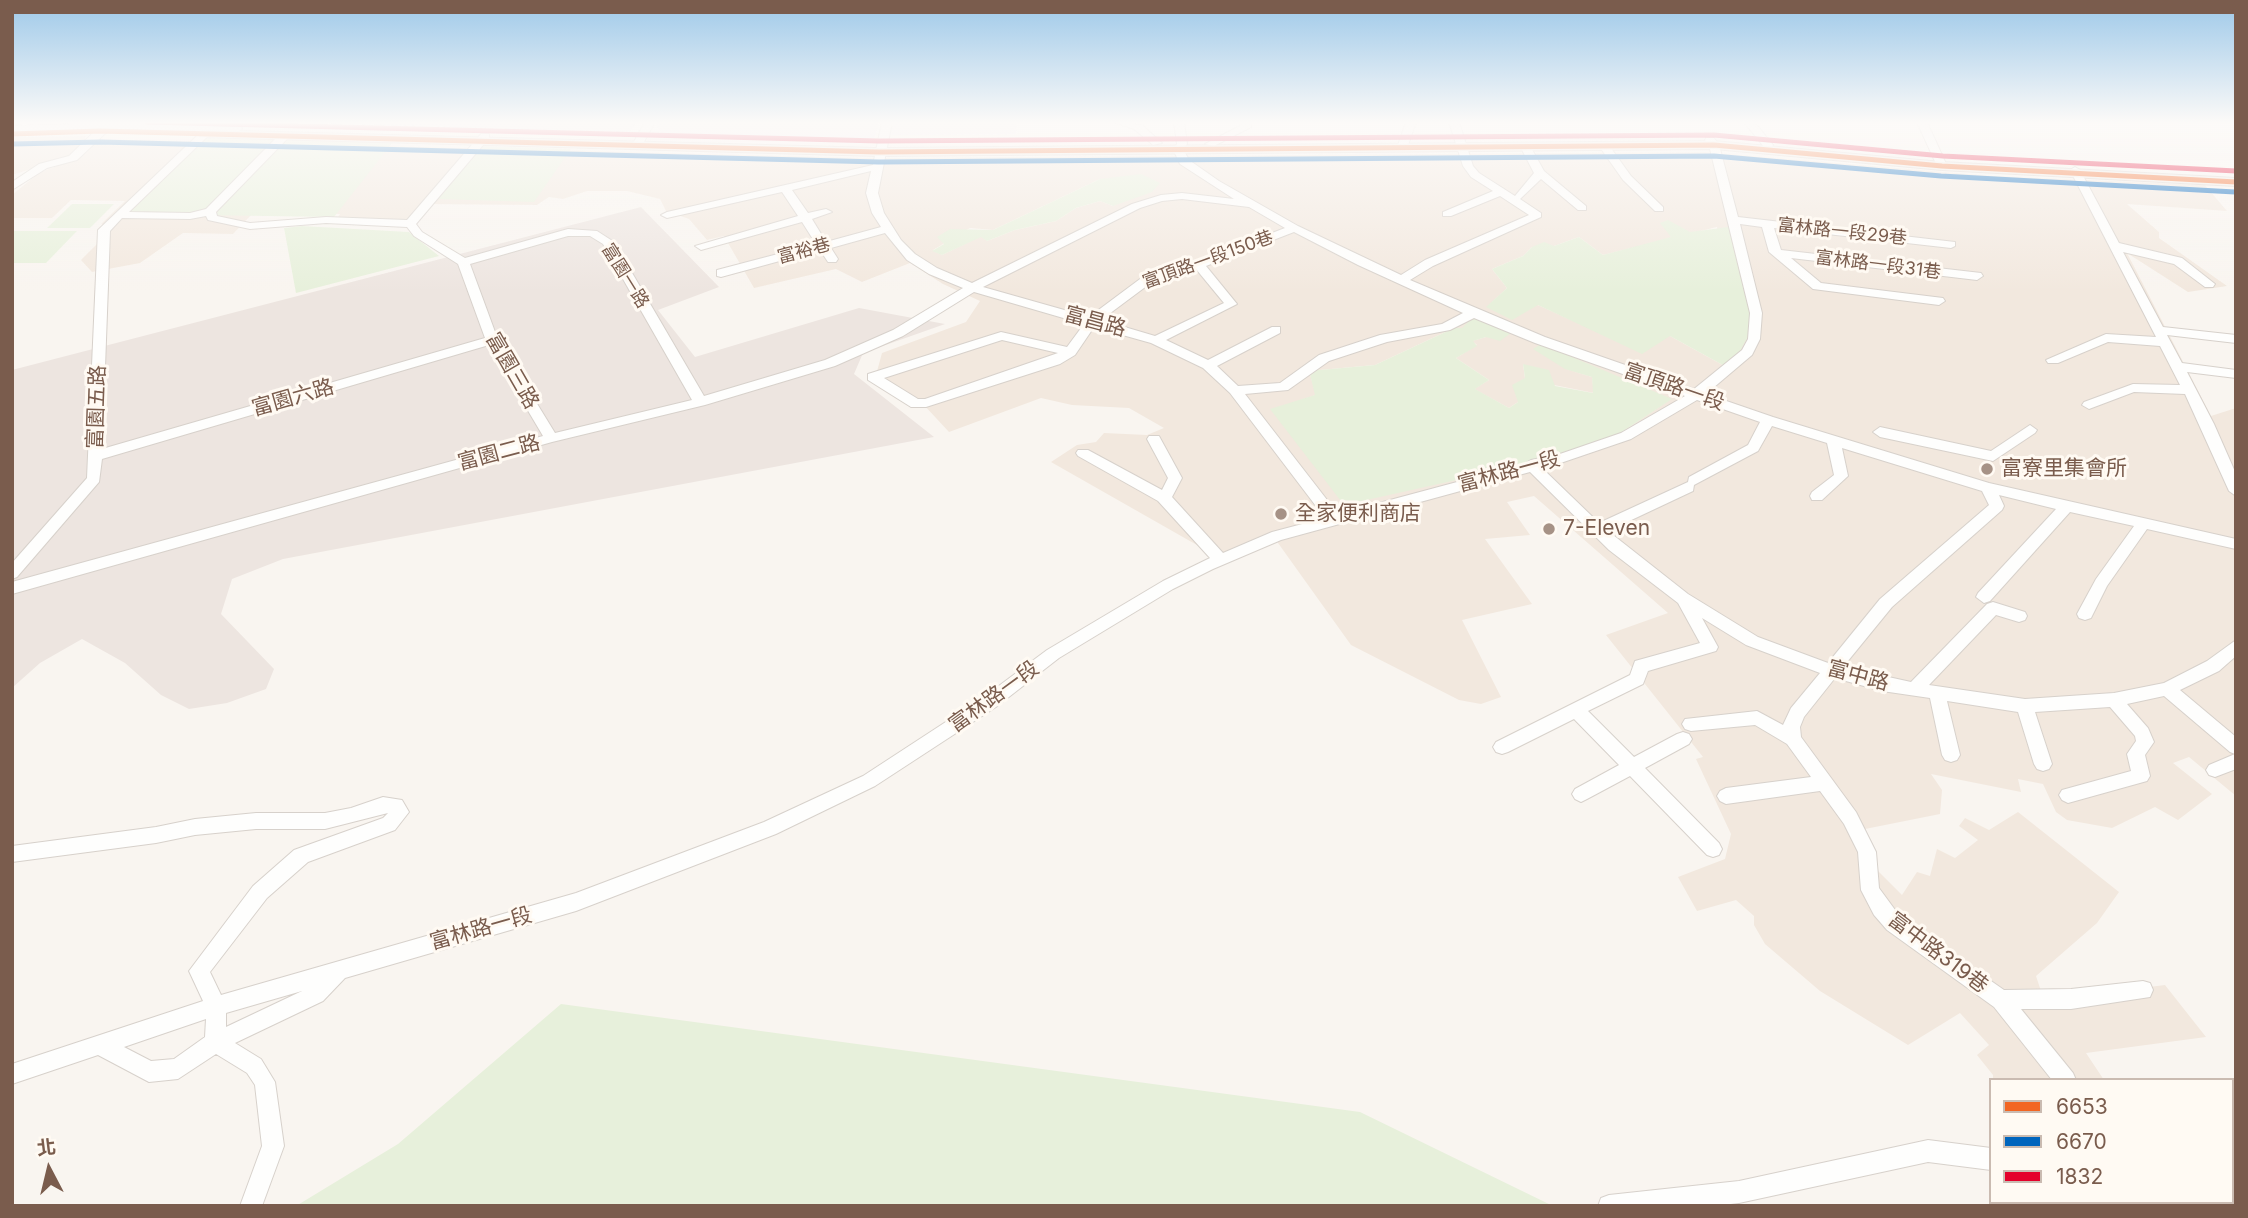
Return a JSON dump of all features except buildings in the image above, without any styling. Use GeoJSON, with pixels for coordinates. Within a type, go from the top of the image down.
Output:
{"type":"FeatureCollection","features":[{"type":"Feature","properties":{"kind":"main road"},"geometry":{"type":"LineString","coordinates":[[2209,179],[2236,180]]}},
{"type":"Feature","properties":{"kind":"street","name":"富園五路"},"geometry":{"type":"LineString","coordinates":[[12,573],[94,479],[104,230],[157,179]]}},
{"type":"Feature","properties":{"kind":"street"},"geometry":{"type":"LineString","coordinates":[[119,215],[190,216],[211,211],[242,179]]}},
{"type":"Feature","properties":{"kind":"street"},"geometry":{"type":"LineString","coordinates":[[410,224],[449,179]]}},
{"type":"Feature","properties":{"kind":"street"},"geometry":{"type":"LineString","coordinates":[[667,215],[828,179]]}},
{"type":"Feature","properties":{"kind":"street","name":"富昌路"},"geometry":{"type":"LineString","coordinates":[[874,179],[872,193],[878,213],[888,229],[911,257],[933,271],[972,288],[1156,340],[1208,365],[1236,390],[1334,519]]}},
{"type":"Feature","properties":{"kind":"street","name":"富頂路一段"},"geometry":{"type":"LineString","coordinates":[[1209,179],[1294,228],[1473,313],[1696,396],[1834,442],[1988,488],[2236,544]]}},
{"type":"Feature","properties":{"kind":"street"},"geometry":{"type":"LineString","coordinates":[[1402,280],[1429,263],[1537,215],[1481,179]]}},
{"type":"Feature","properties":{"kind":"street"},"geometry":{"type":"LineString","coordinates":[[1520,196],[1536,179]]}},
{"type":"Feature","properties":{"kind":"street"},"geometry":{"type":"LineString","coordinates":[[1548,179],[1582,208]]}},
{"type":"Feature","properties":{"kind":"street"},"geometry":{"type":"LineString","coordinates":[[1628,179],[1659,209]]}},
{"type":"Feature","properties":{"kind":"street","name":"富林路一段"},"geometry":{"type":"LineString","coordinates":[[12,1074],[216,1006],[576,902],[770,828],[869,781],[990,702],[1053,654],[1168,585],[1221,560],[1277,537],[1334,519],[1531,466],[1626,436],[1696,396],[1747,352],[1754,339],[1756,313],[1722,179]]}},
{"type":"Feature","properties":{"kind":"street"},"geometry":{"type":"LineString","coordinates":[[2079,179],[2178,367],[2236,491]]}},
{"type":"Feature","properties":{"kind":"street"},"geometry":{"type":"LineString","coordinates":[[786,189],[832,259]]}},
{"type":"Feature","properties":{"kind":"street"},"geometry":{"type":"LineString","coordinates":[[1447,214],[1501,192]]}},
{"type":"Feature","properties":{"kind":"street","name":"富園二路"},"geometry":{"type":"LineString","coordinates":[[12,587],[551,438],[700,402],[830,363],[865,349],[945,307],[972,288],[1136,206],[1161,198],[1182,196],[1251,204]]}},
{"type":"Feature","properties":{"kind":"street"},"geometry":{"type":"LineString","coordinates":[[211,211],[212,218],[250,226],[326,220],[410,224],[418,234],[463,262]]}},
{"type":"Feature","properties":{"kind":"street"},"geometry":{"type":"LineString","coordinates":[[701,246],[826,212]]}},
{"type":"Feature","properties":{"kind":"street","name":"富林路一段29巷"},"geometry":{"type":"LineString","coordinates":[[1734,220],[1951,244]]}},
{"type":"Feature","properties":{"kind":"street"},"geometry":{"type":"LineString","coordinates":[[1767,224],[1773,249],[1817,286],[1939,301]]}},
{"type":"Feature","properties":{"kind":"street","name":"富頂路一段150巷"},"geometry":{"type":"LineString","coordinates":[[1070,352],[1092,321],[1144,282],[1294,228]]}},
{"type":"Feature","properties":{"kind":"street","name":"富裕巷"},"geometry":{"type":"LineString","coordinates":[[721,274],[888,229]]}},
{"type":"Feature","properties":{"kind":"street","name":"富園一路"},"geometry":{"type":"LineString","coordinates":[[463,262],[568,232],[593,233],[608,242],[700,402]]}},
{"type":"Feature","properties":{"kind":"street"},"geometry":{"type":"LineString","coordinates":[[2115,246],[2178,261],[2210,284]]}},
{"type":"Feature","properties":{"kind":"street","name":"富林路一段31巷"},"geometry":{"type":"LineString","coordinates":[[1778,253],[1977,276]]}},
{"type":"Feature","properties":{"kind":"street","name":"富園三路"},"geometry":{"type":"LineString","coordinates":[[463,262],[492,340],[551,438]]}},
{"type":"Feature","properties":{"kind":"street"},"geometry":{"type":"LineString","coordinates":[[1156,340],[1231,303],[1198,263]]}},
{"type":"Feature","properties":{"kind":"street"},"geometry":{"type":"LineString","coordinates":[[1236,390],[1283,387],[1324,358],[1385,338],[1446,327],[1473,313]]}},
{"type":"Feature","properties":{"kind":"street"},"geometry":{"type":"LineString","coordinates":[[1208,365],[1276,330]]}},
{"type":"Feature","properties":{"kind":"street"},"geometry":{"type":"LineString","coordinates":[[1001,336],[1070,352],[1055,361],[926,403],[916,404],[873,377],[1001,336]]}},
{"type":"Feature","properties":{"kind":"street"},"geometry":{"type":"LineString","coordinates":[[2053,360],[2106,338],[2162,336],[2236,339]]}},
{"type":"Feature","properties":{"kind":"street","name":"富園六路"},"geometry":{"type":"LineString","coordinates":[[95,456],[492,340]]}},
{"type":"Feature","properties":{"kind":"street"},"geometry":{"type":"LineString","coordinates":[[2178,367],[2236,374]]}},
{"type":"Feature","properties":{"kind":"street"},"geometry":{"type":"LineString","coordinates":[[2089,405],[2133,388],[2189,390]]}},
{"type":"Feature","properties":{"kind":"street"},"geometry":{"type":"LineString","coordinates":[[1597,530],[1691,483],[1753,448],[1768,420]]}},
{"type":"Feature","properties":{"kind":"street"},"geometry":{"type":"LineString","coordinates":[[1880,432],[1993,456],[2030,430]]}},
{"type":"Feature","properties":{"kind":"street"},"geometry":{"type":"LineString","coordinates":[[1154,439],[1175,478],[1170,491],[1163,497]]}},
{"type":"Feature","properties":{"kind":"street"},"geometry":{"type":"LineString","coordinates":[[1817,496],[1842,476],[1834,442]]}},
{"type":"Feature","properties":{"kind":"street"},"geometry":{"type":"LineString","coordinates":[[1083,453],[1163,497],[1221,560]]}},
{"type":"Feature","properties":{"kind":"street","name":"富中路"},"geometry":{"type":"LineString","coordinates":[[1531,466],[1597,530],[1682,598],[1752,641],[1832,671],[1913,690],[2025,706],[2114,700],[2167,689],[2213,666],[2236,646]]}},
{"type":"Feature","properties":{"kind":"street"},"geometry":{"type":"LineString","coordinates":[[1793,739],[1791,727],[1797,713],[1886,603],[1997,506],[1988,488]]}},
{"type":"Feature","properties":{"kind":"street"},"geometry":{"type":"LineString","coordinates":[[1984,597],[2067,506]]}},
{"type":"Feature","properties":{"kind":"street"},"geometry":{"type":"LineString","coordinates":[[2085,614],[2101,583],[2144,523]]}},
{"type":"Feature","properties":{"kind":"street"},"geometry":{"type":"LineString","coordinates":[[1502,747],[1637,680],[1641,666],[1710,647],[1682,598]]}},
{"type":"Feature","properties":{"kind":"street"},"geometry":{"type":"LineString","coordinates":[[1913,690],[1993,608],[2019,616]]}},
{"type":"Feature","properties":{"kind":"street"},"geometry":{"type":"LineString","coordinates":[[2167,689],[2236,747]]}},
{"type":"Feature","properties":{"kind":"street"},"geometry":{"type":"LineString","coordinates":[[1937,694],[1951,755]]}},
{"type":"Feature","properties":{"kind":"street"},"geometry":{"type":"LineString","coordinates":[[2068,795],[2141,776],[2136,754],[2145,742],[2142,733],[2114,700]]}},
{"type":"Feature","properties":{"kind":"street"},"geometry":{"type":"LineString","coordinates":[[2025,706],[2043,764]]}},
{"type":"Feature","properties":{"kind":"street"},"geometry":{"type":"LineString","coordinates":[[1576,710],[1713,849]]}},
{"type":"Feature","properties":{"kind":"street"},"geometry":{"type":"LineString","coordinates":[[1581,794],[1632,767],[1687,732],[1757,718],[1793,739]]}},
{"type":"Feature","properties":{"kind":"street","name":"富中路319巷"},"geometry":{"type":"LineString","coordinates":[[1793,739],[1850,818],[1867,852],[1870,890],[1881,909],[1894,924],[2001,1000],[2064,1078]]}},
{"type":"Feature","properties":{"kind":"street"},"geometry":{"type":"LineString","coordinates":[[2215,770],[2236,761]]}},
{"type":"Feature","properties":{"kind":"street"},"geometry":{"type":"LineString","coordinates":[[1726,796],[1825,783]]}},
{"type":"Feature","properties":{"kind":"street"},"geometry":{"type":"LineString","coordinates":[[12,854],[156,835],[195,827],[256,821],[325,821],[383,805],[396,805],[400,812],[389,824],[301,856],[260,892],[199,971],[216,1006],[215,1042]]}},
{"type":"Feature","properties":{"kind":"street"},"geometry":{"type":"LineString","coordinates":[[100,1045],[149,1072],[178,1069],[215,1042],[316,994],[341,969]]}},
{"type":"Feature","properties":{"kind":"street"},"geometry":{"type":"LineString","coordinates":[[2001,1000],[2071,999],[2143,990]]}},
{"type":"Feature","properties":{"kind":"street"},"geometry":{"type":"LineString","coordinates":[[215,1042],[254,1066],[265,1082],[273,1146],[251,1206]]}},
{"type":"Feature","properties":{"kind":"street"},"geometry":{"type":"LineString","coordinates":[[1609,1206],[1738,1199],[1928,1151],[1989,1160]]}},
{"type":"Feature","properties":{"kind":"shaded area"},"geometry":{"type":"Polygon","coordinates":[[[32,179],[2059,179],[2205,185],[2227,211],[2127,204],[2159,232],[2159,238],[2227,286],[2188,292],[2127,253],[2211,416],[2236,408],[2236,796],[2189,757],[2173,763],[2212,794],[2178,820],[2155,807],[2112,828],[2067,820],[2056,812],[2043,784],[2018,779],[2021,792],[1931,774],[1942,790],[1940,814],[1860,830],[1873,866],[1902,895],[1917,872],[1930,876],[1937,849],[1955,858],[1978,840],[1959,826],[1965,818],[1989,830],[2018,812],[2119,892],[2097,923],[2036,976],[2044,1000],[2165,985],[2206,1037],[2086,1053],[2103,1078],[1993,1078],[1977,1055],[1989,1045],[1960,1013],[1908,1045],[1820,991],[1765,944],[1754,925],[1754,916],[1736,900],[1697,911],[1678,877],[1725,859],[1731,834],[1696,759],[1703,757],[1606,635],[1668,613],[1534,496],[1507,502],[1530,535],[1485,539],[1532,604],[1462,620],[1501,697],[1481,704],[1459,700],[1351,645],[1273,536],[1218,557],[1051,462],[1077,445],[1096,442],[1104,433],[1147,435],[1164,428],[1129,408],[1072,405],[1041,398],[949,432],[923,404],[876,375],[882,353],[966,322],[980,301],[943,284],[910,263],[862,282],[836,269],[754,288],[724,236],[707,240],[689,219],[666,211],[660,199],[627,191],[587,191],[563,199],[549,197],[537,205],[422,204],[410,222],[336,220],[340,214],[254,212],[233,234],[183,233],[140,263],[92,272],[81,260],[112,229],[101,224],[125,201],[71,200],[52,218],[12,218],[12,195],[32,179]],[[1100,179],[993,230],[970,228],[933,250],[942,255],[981,236],[987,241],[1015,230],[1056,221],[1076,208],[1100,201],[1113,206],[1100,179]],[[1717,227],[1603,255],[1579,237],[1554,246],[1532,247],[1523,256],[1492,269],[1507,288],[1487,307],[1538,305],[1602,334],[1670,336],[1730,369],[1717,227]],[[1454,328],[1375,365],[1320,370],[1308,367],[1316,395],[1271,410],[1605,443],[1671,399],[1565,369],[1592,377],[1594,393],[1554,385],[1523,364],[1525,378],[1518,402],[1509,408],[1474,389],[1489,380],[1456,358],[1477,345],[1472,341],[1486,337],[1454,328]]]}},
{"type":"Feature","properties":{"kind":"shaded area"},"geometry":{"type":"Polygon","coordinates":[[[641,207],[719,287],[658,310],[695,357],[859,308],[945,324],[863,353],[854,374],[934,437],[283,559],[232,579],[221,614],[274,669],[266,689],[227,703],[189,709],[161,695],[125,663],[82,639],[40,663],[12,688],[12,370],[641,207]]]}},
{"type":"Feature","properties":{"kind":"green space"},"geometry":{"type":"Polygon","coordinates":[[[164,179],[364,179],[334,217],[128,214],[164,179]]]}},
{"type":"Feature","properties":{"kind":"green space"},"geometry":{"type":"Polygon","coordinates":[[[454,179],[550,179],[534,202],[438,199],[454,179]]]}},
{"type":"Feature","properties":{"kind":"green space"},"geometry":{"type":"Polygon","coordinates":[[[1100,179],[1151,179],[1160,183],[1152,192],[1113,206],[1100,201],[1076,208],[1056,221],[1015,230],[987,241],[981,237],[942,255],[932,251],[944,244],[937,237],[950,229],[993,230],[1100,179]]]}},
{"type":"Feature","properties":{"kind":"green space"},"geometry":{"type":"Polygon","coordinates":[[[72,204],[114,204],[90,228],[47,228],[72,204]]]}},
{"type":"Feature","properties":{"kind":"green space"},"geometry":{"type":"Polygon","coordinates":[[[1668,220],[1690,232],[1736,226],[1756,322],[1730,369],[1670,336],[1642,354],[1538,305],[1512,320],[1486,307],[1507,288],[1492,269],[1523,256],[1532,247],[1544,242],[1554,246],[1579,237],[1603,255],[1671,237],[1660,223],[1668,220]]]}},
{"type":"Feature","properties":{"kind":"green space"},"geometry":{"type":"Polygon","coordinates":[[[302,226],[409,232],[439,256],[296,293],[284,228],[302,226]]]}},
{"type":"Feature","properties":{"kind":"green space"},"geometry":{"type":"Polygon","coordinates":[[[12,231],[77,231],[46,263],[12,263],[12,231]]]}},
{"type":"Feature","properties":{"kind":"green space"},"geometry":{"type":"Polygon","coordinates":[[[1475,315],[1511,333],[1500,341],[1486,337],[1473,341],[1477,346],[1456,358],[1489,380],[1475,389],[1509,408],[1518,402],[1512,385],[1525,378],[1523,364],[1549,370],[1555,386],[1593,393],[1592,377],[1565,369],[1533,349],[1541,344],[1672,399],[1605,443],[1542,461],[1344,505],[1270,409],[1315,395],[1308,366],[1320,370],[1375,365],[1454,328],[1462,328],[1475,315]]]}},
{"type":"Feature","properties":{"kind":"green space"},"geometry":{"type":"Polygon","coordinates":[[[561,1004],[1360,1112],[1553,1206],[296,1206],[398,1144],[561,1004]]]}},
{"type":"Feature","properties":{"kind":"green space"},"geometry":{"type":"Polygon","coordinates":[[[2236,1098],[2236,1206],[2078,1206],[2234,1204],[2236,1098]]]}},
{"type":"Feature","properties":{"kind":"transit line","name":"6670"},"geometry":{"type":"LineString","coordinates":[[1993,179],[2235,192]]}},
{"type":"Feature","properties":{"kind":"transit line","name":"6653"},"geometry":{"type":"LineString","coordinates":[[2178,179],[2236,182]]}},
{"type":"Feature","properties":{"kind":"place","name":"富寮里集會所"},"geometry":{"type":"Point","coordinates":[1987,469]}},
{"type":"Feature","properties":{"kind":"place","name":"全家便利商店"},"geometry":{"type":"Point","coordinates":[1281,514]}},
{"type":"Feature","properties":{"kind":"place","name":"7-Eleven"},"geometry":{"type":"Point","coordinates":[1549,529]}}]}
